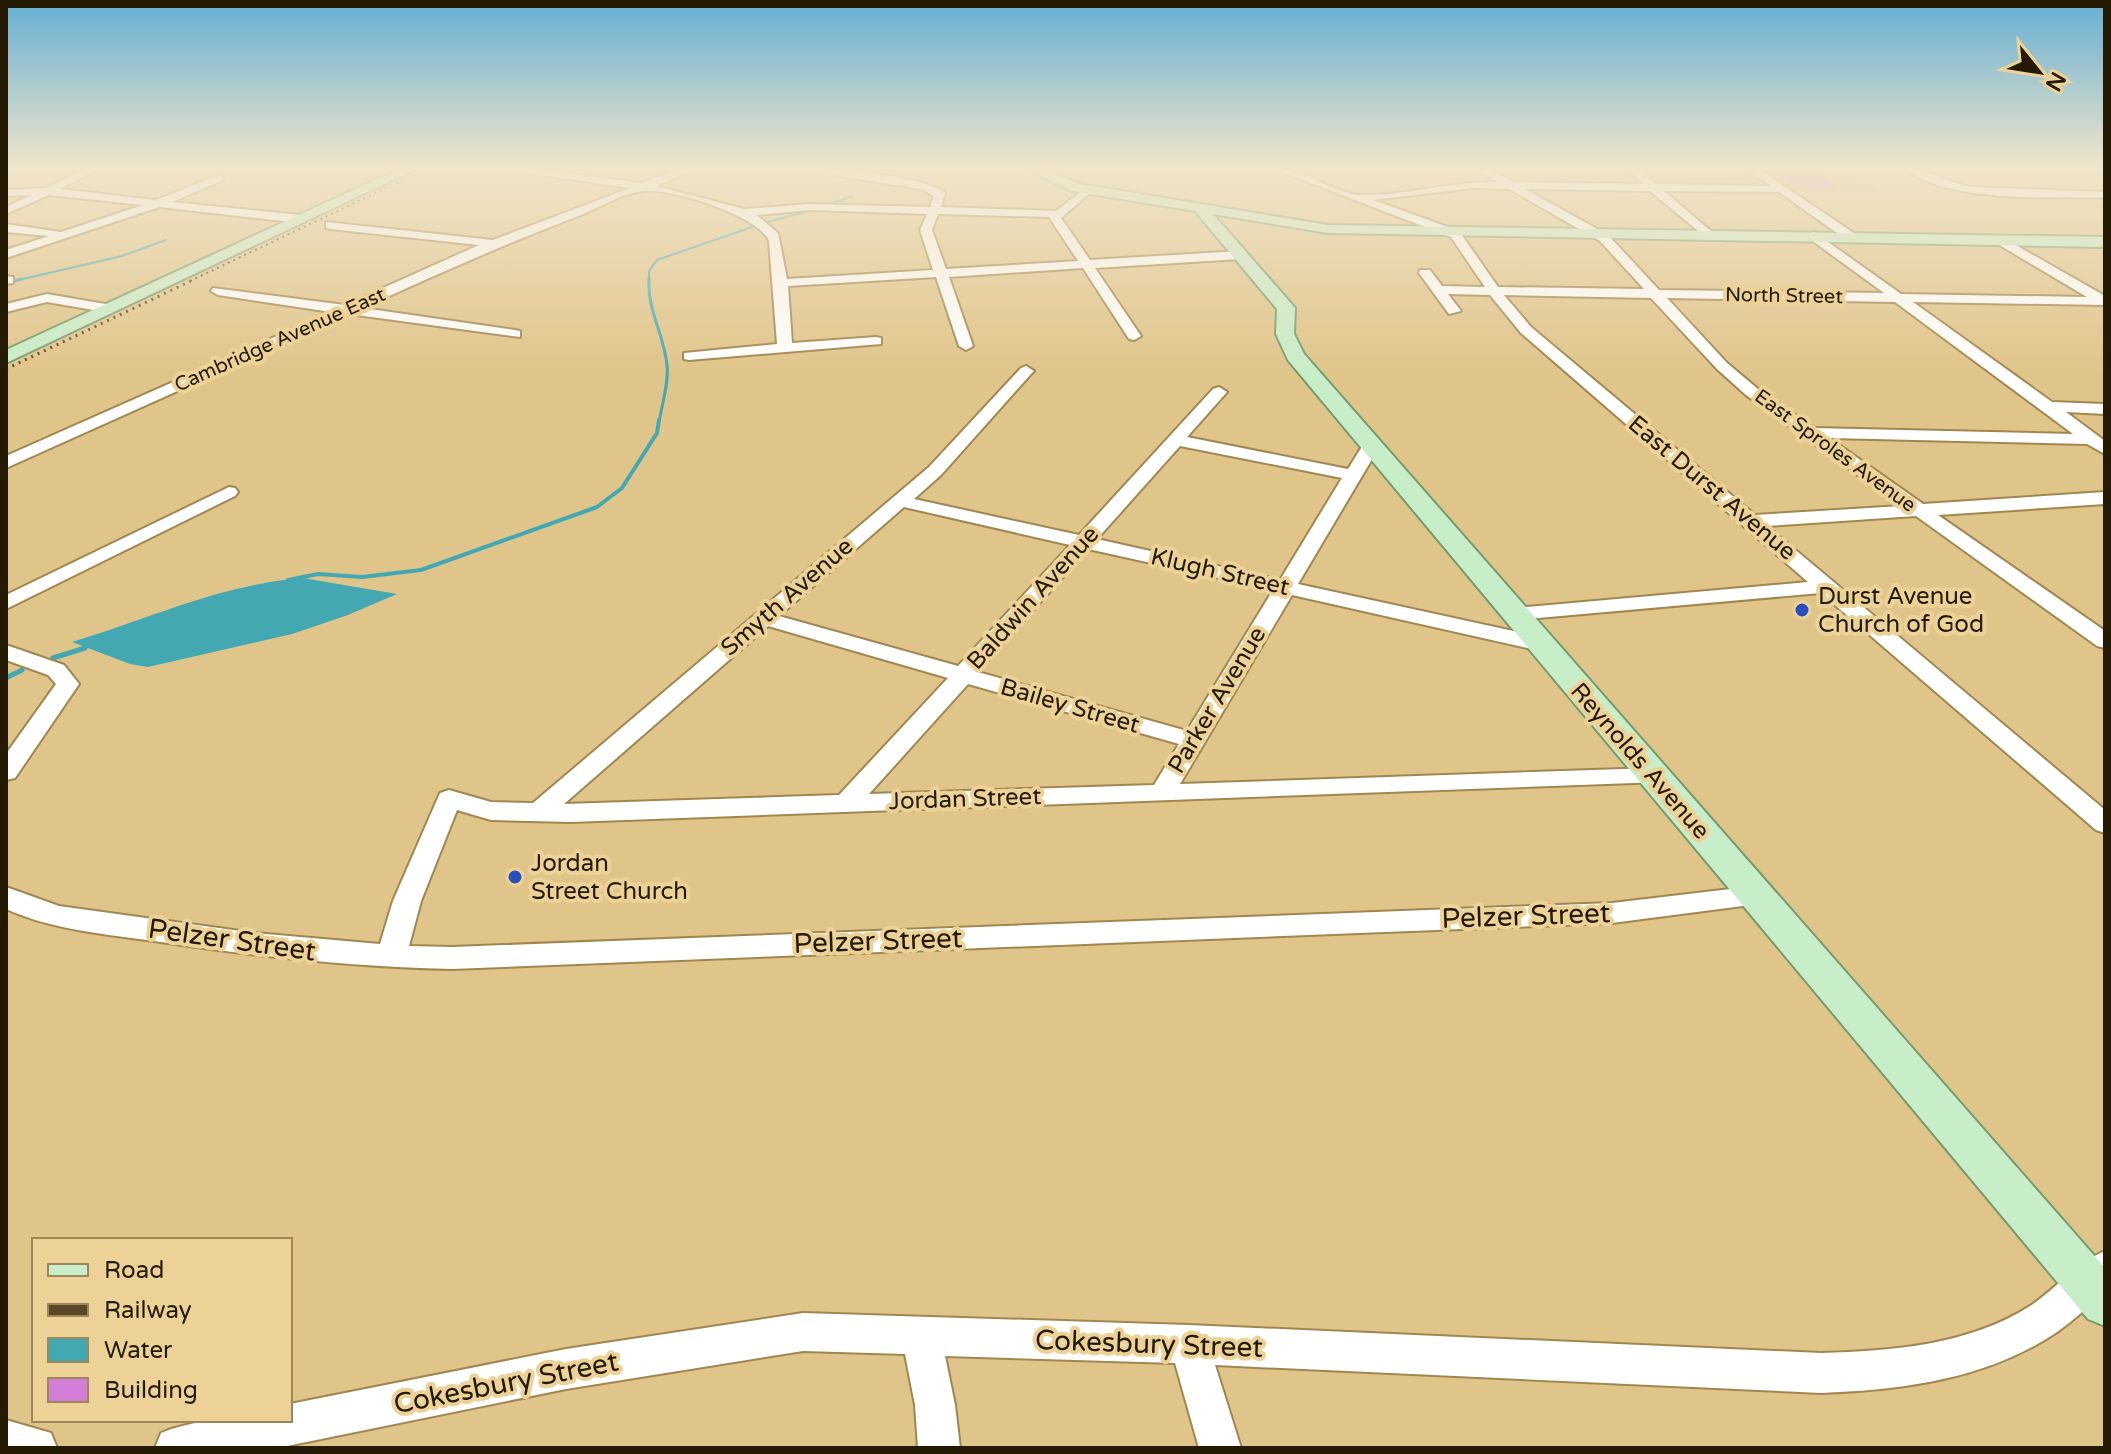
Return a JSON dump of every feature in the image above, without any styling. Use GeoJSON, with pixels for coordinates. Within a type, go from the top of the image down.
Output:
{"type":"FeatureCollection","features":[{"type":"Feature","properties":{"kind":"main road"},"geometry":{"type":"LineString","coordinates":[[6,357],[263,237]]}},
{"type":"Feature","properties":{"kind":"main road","name":"Reynolds Avenue"},"geometry":{"type":"LineString","coordinates":[[1224,237],[1286,308],[1285,334],[1295,356],[1756,896],[2099,1285]]}},
{"type":"Feature","properties":{"kind":"main road"},"geometry":{"type":"LineString","coordinates":[[1846,237],[2105,242]]}},
{"type":"Feature","properties":{"kind":"street"},"geometry":{"type":"LineString","coordinates":[[6,254],[58,237]]}},
{"type":"Feature","properties":{"kind":"street"},"geometry":{"type":"LineString","coordinates":[[432,237],[493,244]]}},
{"type":"Feature","properties":{"kind":"street","name":"Cambridge Avenue East"},"geometry":{"type":"LineString","coordinates":[[6,463],[512,237]]}},
{"type":"Feature","properties":{"kind":"street"},"geometry":{"type":"LineString","coordinates":[[773,237],[785,348]]}},
{"type":"Feature","properties":{"kind":"street"},"geometry":{"type":"LineString","coordinates":[[928,237],[966,346]]}},
{"type":"Feature","properties":{"kind":"street"},"geometry":{"type":"LineString","coordinates":[[1069,237],[1134,336]]}},
{"type":"Feature","properties":{"kind":"street","name":"East Durst Avenue"},"geometry":{"type":"LineString","coordinates":[[1458,237],[1508,311],[1541,344],[1753,521],[2105,824]]}},
{"type":"Feature","properties":{"kind":"street","name":"East Sproles Avenue"},"geometry":{"type":"LineString","coordinates":[[1601,237],[1731,374],[1809,433],[2105,641]]}},
{"type":"Feature","properties":{"kind":"street"},"geometry":{"type":"LineString","coordinates":[[1815,237],[2098,444]]}},
{"type":"Feature","properties":{"kind":"street"},"geometry":{"type":"LineString","coordinates":[[2000,240],[2104,301]]}},
{"type":"Feature","properties":{"kind":"street"},"geometry":{"type":"LineString","coordinates":[[779,283],[1240,255]]}},
{"type":"Feature","properties":{"kind":"street"},"geometry":{"type":"LineString","coordinates":[[1425,273],[1441,290],[1454,311]]}},
{"type":"Feature","properties":{"kind":"street","name":"North Street"},"geometry":{"type":"LineString","coordinates":[[1441,290],[2104,301]]}},
{"type":"Feature","properties":{"kind":"street"},"geometry":{"type":"LineString","coordinates":[[218,291],[515,334]]}},
{"type":"Feature","properties":{"kind":"street"},"geometry":{"type":"LineString","coordinates":[[6,308],[47,298],[111,309]]}},
{"type":"Feature","properties":{"kind":"street"},"geometry":{"type":"LineString","coordinates":[[2075,301],[2105,318]]}},
{"type":"Feature","properties":{"kind":"street"},"geometry":{"type":"LineString","coordinates":[[689,356],[876,341]]}},
{"type":"Feature","properties":{"kind":"street","name":"Smyth Avenue"},"geometry":{"type":"LineString","coordinates":[[538,813],[947,460],[1026,371]]}},
{"type":"Feature","properties":{"kind":"street","name":"Baldwin Avenue"},"geometry":{"type":"LineString","coordinates":[[847,803],[1219,392]]}},
{"type":"Feature","properties":{"kind":"street"},"geometry":{"type":"LineString","coordinates":[[2048,407],[2105,409]]}},
{"type":"Feature","properties":{"kind":"street"},"geometry":{"type":"LineString","coordinates":[[1809,433],[2098,444]]}},
{"type":"Feature","properties":{"kind":"street"},"geometry":{"type":"LineString","coordinates":[[1175,440],[1352,475]]}},
{"type":"Feature","properties":{"kind":"street","name":"Parker Avenue"},"geometry":{"type":"LineString","coordinates":[[1162,792],[1372,444]]}},
{"type":"Feature","properties":{"kind":"street"},"geometry":{"type":"LineString","coordinates":[[6,603],[229,492]]}},
{"type":"Feature","properties":{"kind":"street"},"geometry":{"type":"LineString","coordinates":[[1753,521],[2105,498]]}},
{"type":"Feature","properties":{"kind":"street","name":"Klugh Street"},"geometry":{"type":"LineString","coordinates":[[900,501],[1541,644]]}},
{"type":"Feature","properties":{"kind":"street"},"geometry":{"type":"LineString","coordinates":[[1515,614],[1828,586]]}},
{"type":"Feature","properties":{"kind":"street","name":"Bailey Street"},"geometry":{"type":"LineString","coordinates":[[762,618],[1193,740]]}},
{"type":"Feature","properties":{"kind":"street"},"geometry":{"type":"LineString","coordinates":[[6,652],[56,670],[68,684],[6,772]]}},
{"type":"Feature","properties":{"kind":"street","name":"Jordan Street"},"geometry":{"type":"LineString","coordinates":[[391,958],[407,901],[449,799],[491,811],[538,813],[1653,776]]}},
{"type":"Feature","properties":{"kind":"street","name":"Pelzer Street"},"geometry":{"type":"LineString","coordinates":[[6,897],[27,908],[59,917],[323,953],[391,958],[1612,913],[1756,896]]}},
{"type":"Feature","properties":{"kind":"street","name":"Cokesbury Street"},"geometry":{"type":"LineString","coordinates":[[176,1448],[566,1369],[803,1332],[1189,1344],[1821,1373],[1881,1372],[1939,1362],[2001,1341],[2099,1285]]}},
{"type":"Feature","properties":{"kind":"street"},"geometry":{"type":"LineString","coordinates":[[921,1336],[939,1448]]}},
{"type":"Feature","properties":{"kind":"street"},"geometry":{"type":"LineString","coordinates":[[1189,1344],[1220,1448]]}},
{"type":"Feature","properties":{"kind":"street"},"geometry":{"type":"LineString","coordinates":[[6,1441],[36,1448]]}},
{"type":"Feature","properties":{"kind":"water"},"geometry":{"type":"Polygon","coordinates":[[[303,578],[397,594],[292,634],[148,667],[130,664],[72,642],[214,595],[303,578]]]}},
{"type":"Feature","properties":{"kind":"waterway"},"geometry":{"type":"LineString","coordinates":[[659,422],[667,365],[651,301],[649,271],[657,260],[724,237]]}},
{"type":"Feature","properties":{"kind":"waterway"},"geometry":{"type":"LineString","coordinates":[[14,281],[122,256],[166,240]]}},
{"type":"Feature","properties":{"kind":"waterway"},"geometry":{"type":"LineString","coordinates":[[14,281],[22,279]]}},
{"type":"Feature","properties":{"kind":"waterway"},"geometry":{"type":"LineString","coordinates":[[6,283],[14,281]]}},
{"type":"Feature","properties":{"kind":"waterway"},"geometry":{"type":"LineString","coordinates":[[288,580],[318,574],[362,577],[421,570],[597,507],[622,488],[657,433],[659,420]]}},
{"type":"Feature","properties":{"kind":"waterway"},"geometry":{"type":"LineString","coordinates":[[53,658],[85,648]]}},
{"type":"Feature","properties":{"kind":"waterway"},"geometry":{"type":"LineString","coordinates":[[6,678],[22,670]]}},
{"type":"Feature","properties":{"kind":"railway"},"geometry":{"type":"LineString","coordinates":[[190,281],[283,237]]}},
{"type":"Feature","properties":{"kind":"railway"},"geometry":{"type":"LineString","coordinates":[[6,369],[195,279]]}},
{"type":"Feature","properties":{"kind":"place","name":"Durst Avenue Church of God"},"geometry":{"type":"Point","coordinates":[1802,610]}},
{"type":"Feature","properties":{"kind":"place","name":"Jordan Street Church"},"geometry":{"type":"Point","coordinates":[515,877]}}]}
